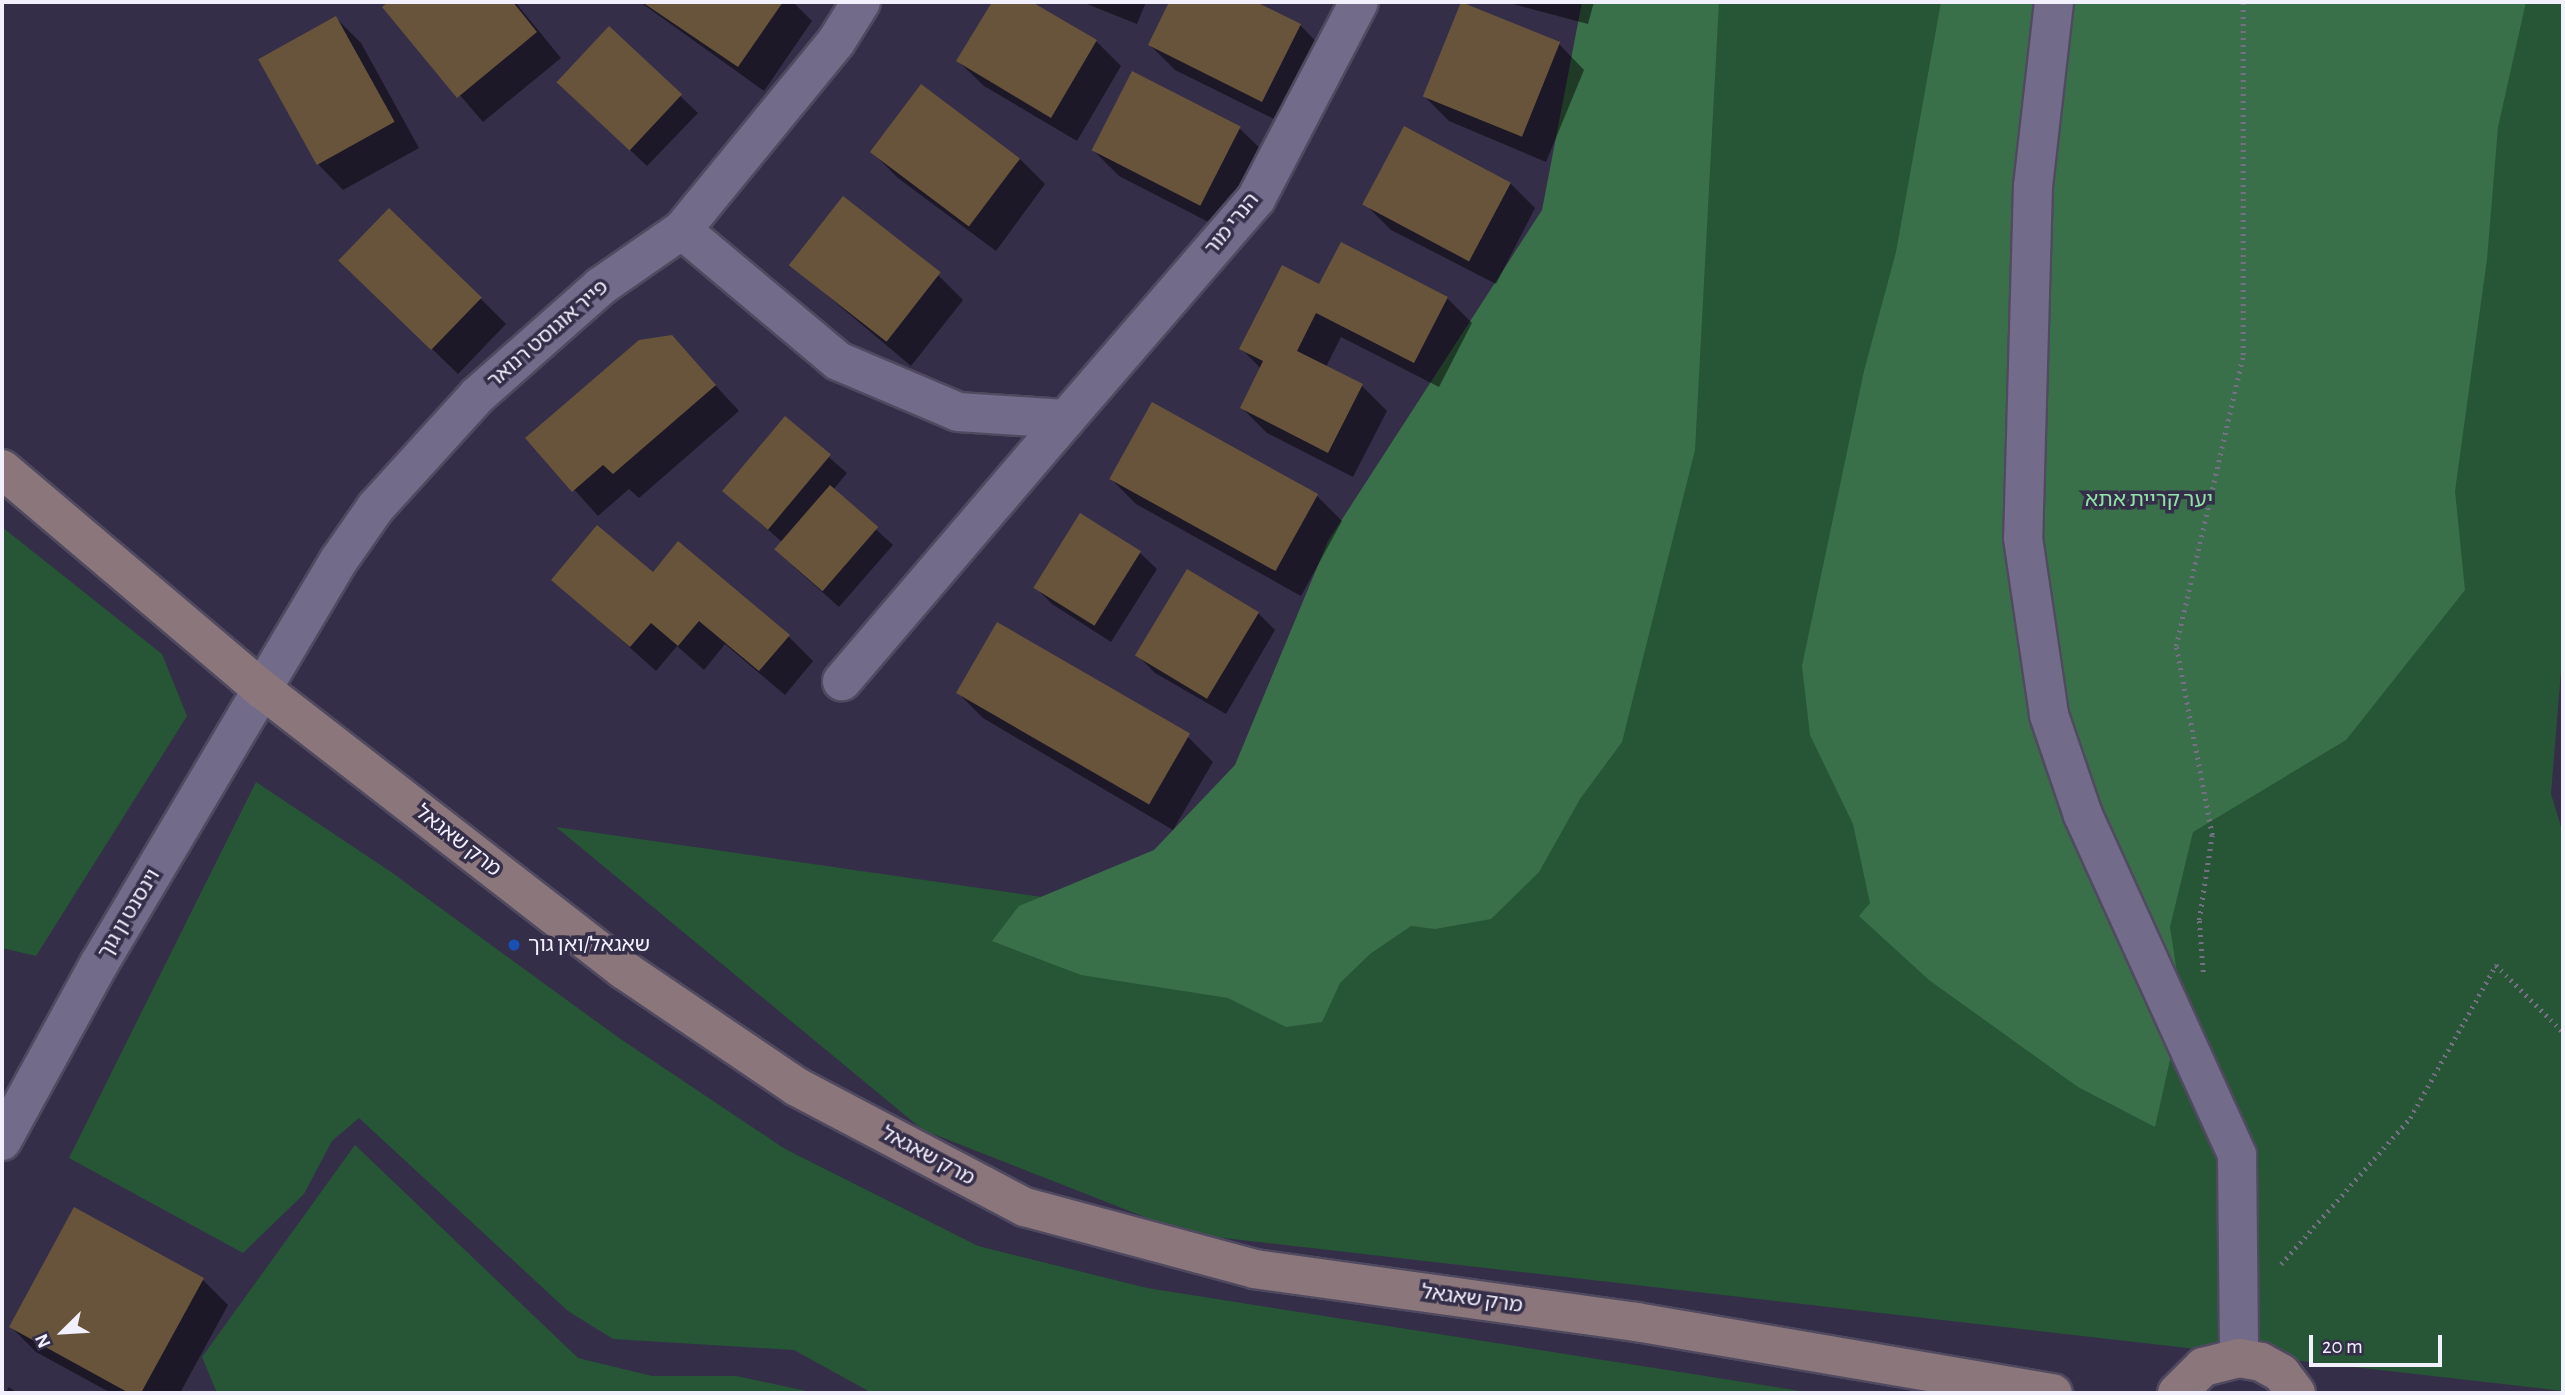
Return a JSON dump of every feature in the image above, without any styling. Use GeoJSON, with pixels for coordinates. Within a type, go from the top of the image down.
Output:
{"type":"FeatureCollection","features":[{"type":"Feature","properties":{"kind":"street","name":"פייר אוגוסט רנואר"},"geometry":{"type":"LineString","coordinates":[[263,690],[376,507],[468,406],[601,286],[682,230],[836,42],[861,2]]}},
{"type":"Feature","properties":{"kind":"street","name":"הנרי מור"},"geometry":{"type":"LineString","coordinates":[[842,681],[1256,199],[1359,2]]}},
{"type":"Feature","properties":{"kind":"street"},"geometry":{"type":"LineString","coordinates":[[2054,2],[2033,186],[2025,551],[2049,715],[2084,815],[2237,1155],[2239,1358]]}},
{"type":"Feature","properties":{"kind":"street"},"geometry":{"type":"LineString","coordinates":[[682,230],[838,361],[958,412],[1066,419]]}},
{"type":"Feature","properties":{"kind":"street","name":"מרק שאגאל"},"geometry":{"type":"LineString","coordinates":[[2,469],[263,690],[624,970],[797,1087],[1025,1207],[1254,1269],[1636,1322],[2053,1393]]}},
{"type":"Feature","properties":{"kind":"street","name":"וינסנט ון גוך"},"geometry":{"type":"LineString","coordinates":[[2,1141],[99,964],[263,690]]}},
{"type":"Feature","properties":{"kind":"street"},"geometry":{"type":"LineString","coordinates":[[2178,1393],[2203,1367],[2239,1358],[2261,1362],[2281,1373],[2296,1393]]}},
{"type":"Feature","properties":{"kind":"path"},"geometry":{"type":"LineString","coordinates":[[2204,985],[2199,920],[2212,835],[2176,646],[2243,355],[2243,2]]}},
{"type":"Feature","properties":{"kind":"path"},"geometry":{"type":"LineString","coordinates":[[2239,1311],[2410,1118],[2496,965],[2563,1032]]}},
{"type":"Feature","properties":{"kind":"green space"},"geometry":{"type":"Polygon","coordinates":[[[1582,2],[1719,2],[1695,450],[1622,742],[1580,799],[1539,872],[1491,919],[1435,929],[1411,926],[1370,954],[1340,983],[1322,1022],[1286,1027],[1228,998],[1081,975],[992,941],[1019,906],[1154,850],[1235,765],[1328,541],[1542,210],[1582,2]]]}},
{"type":"Feature","properties":{"kind":"green space"},"geometry":{"type":"Polygon","coordinates":[[[1641,2],[2563,2],[2563,647],[2551,794],[2563,833],[2563,1391],[1188,1234],[923,1130],[556,827],[1056,899],[1282,823],[1641,2]]]}},
{"type":"Feature","properties":{"kind":"green space","name":"יער קריית אתא"},"geometry":{"type":"Polygon","coordinates":[[[1941,2],[2526,2],[2498,127],[2487,259],[2455,491],[2465,590],[2346,740],[2193,832],[2170,927],[2182,1006],[2155,1127],[2078,1087],[1929,980],[1859,916],[1870,903],[1853,824],[1810,735],[1802,666],[1864,371],[1896,252],[1941,2]]]}},
{"type":"Feature","properties":{"kind":"green space"},"geometry":{"type":"Polygon","coordinates":[[[2,527],[162,654],[187,716],[36,956],[2,948],[2,527]]]}},
{"type":"Feature","properties":{"kind":"green space"},"geometry":{"type":"Polygon","coordinates":[[[256,782],[391,872],[619,1038],[785,1149],[978,1246],[1147,1288],[1813,1393],[872,1393],[794,1350],[613,1339],[568,1311],[359,1118],[332,1141],[304,1194],[243,1253],[69,1158],[256,782]]]}},
{"type":"Feature","properties":{"kind":"green space"},"geometry":{"type":"Polygon","coordinates":[[[355,1145],[578,1358],[652,1376],[736,1376],[816,1393],[217,1393],[202,1357],[355,1145]]]}},
{"type":"Feature","properties":{"kind":"building"},"geometry":{"type":"Polygon","coordinates":[[[388,2],[513,2],[537,32],[457,98],[382,7],[388,2]]]}},
{"type":"Feature","properties":{"kind":"building"},"geometry":{"type":"Polygon","coordinates":[[[642,2],[783,2],[738,67],[642,2]]]}},
{"type":"Feature","properties":{"kind":"building"},"geometry":{"type":"Polygon","coordinates":[[[992,2],[1032,2],[1097,40],[1051,118],[956,61],[992,2]]]}},
{"type":"Feature","properties":{"kind":"building"},"geometry":{"type":"Polygon","coordinates":[[[1169,2],[1256,2],[1301,24],[1262,102],[1148,45],[1169,2]]]}},
{"type":"Feature","properties":{"kind":"building"},"geometry":{"type":"Polygon","coordinates":[[[1461,2],[1560,42],[1522,137],[1423,97],[1461,2]]]}},
{"type":"Feature","properties":{"kind":"building"},"geometry":{"type":"Polygon","coordinates":[[[336,16],[395,122],[317,165],[258,59],[336,16]]]}},
{"type":"Feature","properties":{"kind":"building"},"geometry":{"type":"Polygon","coordinates":[[[609,26],[682,94],[630,151],[556,82],[609,26]]]}},
{"type":"Feature","properties":{"kind":"building"},"geometry":{"type":"Polygon","coordinates":[[[1132,71],[1241,126],[1200,206],[1092,150],[1132,71]]]}},
{"type":"Feature","properties":{"kind":"building"},"geometry":{"type":"Polygon","coordinates":[[[921,84],[1020,159],[969,227],[870,152],[921,84]]]}},
{"type":"Feature","properties":{"kind":"building"},"geometry":{"type":"Polygon","coordinates":[[[1404,126],[1511,183],[1469,261],[1362,205],[1404,126]]]}},
{"type":"Feature","properties":{"kind":"building"},"geometry":{"type":"Polygon","coordinates":[[[843,196],[941,272],[887,342],[789,265],[843,196]]]}},
{"type":"Feature","properties":{"kind":"building"},"geometry":{"type":"Polygon","coordinates":[[[389,208],[482,298],[431,350],[338,261],[389,208]]]}},
{"type":"Feature","properties":{"kind":"building"},"geometry":{"type":"Polygon","coordinates":[[[1341,242],[1448,297],[1414,363],[1316,313],[1297,351],[1363,384],[1328,453],[1240,408],[1263,361],[1239,349],[1282,265],[1319,284],[1341,242]]]}},
{"type":"Feature","properties":{"kind":"building"},"geometry":{"type":"Polygon","coordinates":[[[672,335],[716,385],[613,474],[603,465],[572,492],[525,438],[639,340],[672,335]]]}},
{"type":"Feature","properties":{"kind":"building"},"geometry":{"type":"Polygon","coordinates":[[[1152,402],[1318,494],[1276,571],[1109,479],[1152,402]]]}},
{"type":"Feature","properties":{"kind":"building"},"geometry":{"type":"Polygon","coordinates":[[[785,416],[831,455],[768,530],[722,491],[785,416]]]}},
{"type":"Feature","properties":{"kind":"building"},"geometry":{"type":"Polygon","coordinates":[[[830,485],[878,527],[823,591],[774,549],[830,485]]]}},
{"type":"Feature","properties":{"kind":"building"},"geometry":{"type":"Polygon","coordinates":[[[1080,513],[1141,551],[1094,626],[1033,588],[1080,513]]]}},
{"type":"Feature","properties":{"kind":"building"},"geometry":{"type":"Polygon","coordinates":[[[597,525],[653,572],[678,541],[790,635],[759,671],[699,621],[678,646],[651,623],[630,647],[551,580],[597,525]]]}},
{"type":"Feature","properties":{"kind":"building"},"geometry":{"type":"Polygon","coordinates":[[[1187,569],[1259,612],[1207,699],[1135,656],[1187,569]]]}},
{"type":"Feature","properties":{"kind":"building"},"geometry":{"type":"Polygon","coordinates":[[[997,622],[1190,733],[1149,805],[956,693],[997,622]]]}},
{"type":"Feature","properties":{"kind":"building"},"geometry":{"type":"Polygon","coordinates":[[[74,1207],[204,1278],[141,1393],[129,1393],[9,1327],[74,1207]]]}},
{"type":"Feature","properties":{"kind":"place","name":"שאגאל/ואן גוך"},"geometry":{"type":"Point","coordinates":[514,945]}}]}
